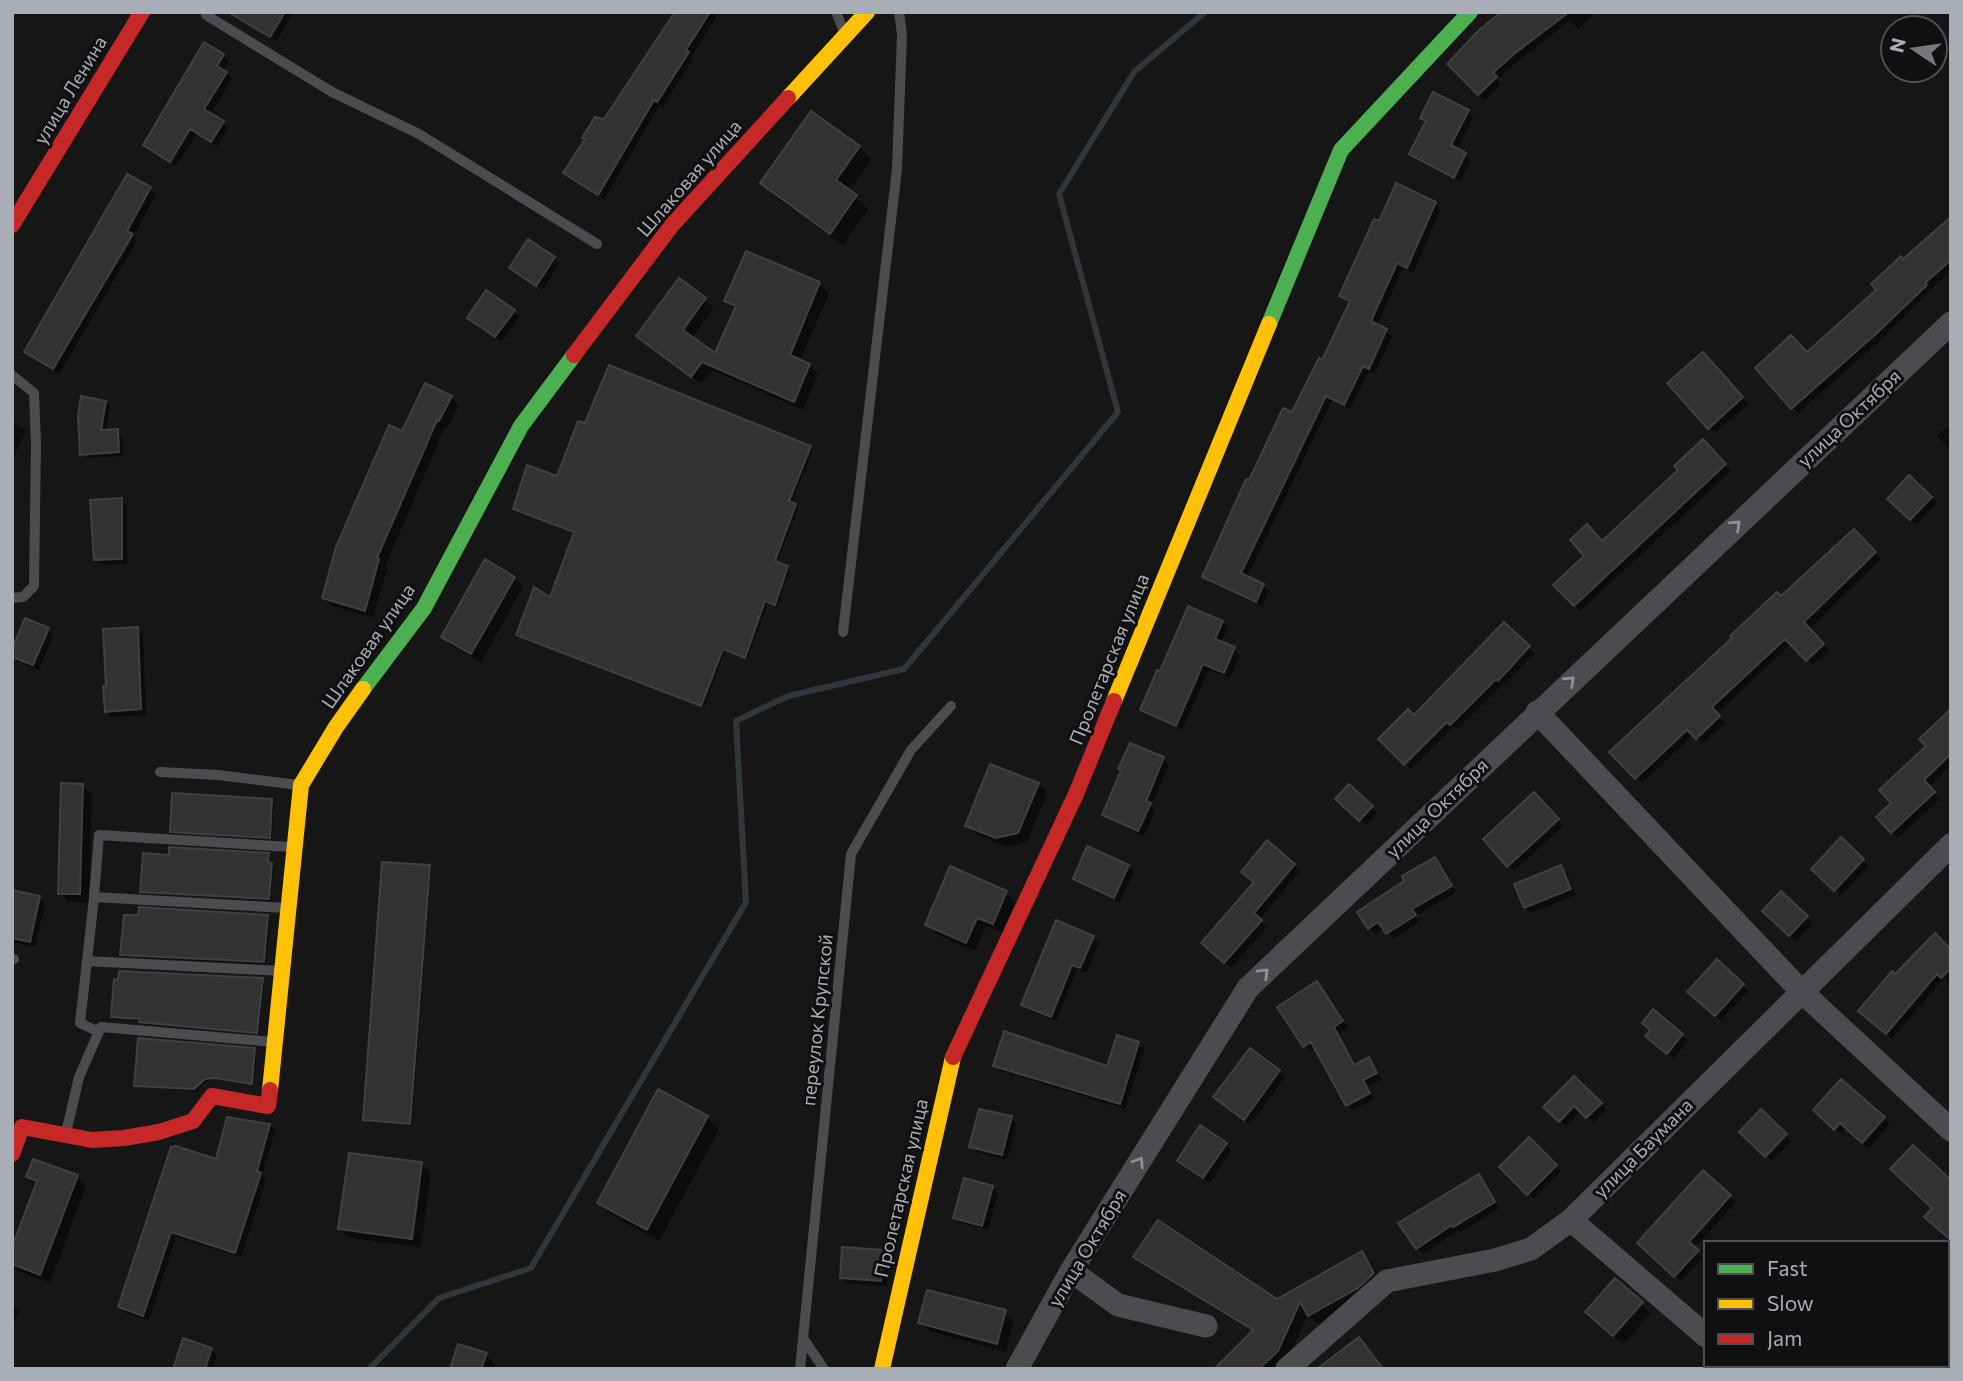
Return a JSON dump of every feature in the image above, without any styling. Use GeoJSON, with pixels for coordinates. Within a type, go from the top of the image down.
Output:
{"type":"FeatureCollection","features":[{"type":"Feature","properties":{"kind":"street","name":"улица Ленина"},"geometry":{"type":"LineString","coordinates":[[12,225],[142,12]]}},
{"type":"Feature","properties":{"kind":"street","name":"Шлаковая улица"},"geometry":{"type":"LineString","coordinates":[[12,1154],[22,1127],[92,1140],[124,1138],[159,1132],[193,1121],[212,1096],[268,1106],[284,971],[301,785],[335,727],[424,608],[521,426],[672,225],[867,12]]}},
{"type":"Feature","properties":{"kind":"street","name":"Пролетарская улица"},"geometry":{"type":"LineString","coordinates":[[882,1369],[952,1059],[1076,794],[1341,150],[1470,12]]}},
{"type":"Feature","properties":{"kind":"street","name":"улица Октября"},"geometry":{"type":"LineString","coordinates":[[1021,1367],[1071,1271],[1248,988],[1951,323]]}},
{"type":"Feature","properties":{"kind":"street"},"geometry":{"type":"LineString","coordinates":[[1537,712],[1801,992],[1951,1130]]}},
{"type":"Feature","properties":{"kind":"street","name":"улица Баумана"},"geometry":{"type":"LineString","coordinates":[[1287,1369],[1387,1281],[1495,1260],[1531,1249],[1571,1220],[1951,845]]}},
{"type":"Feature","properties":{"kind":"street"},"geometry":{"type":"LineString","coordinates":[[1571,1220],[1704,1334]]}},
{"type":"Feature","properties":{"kind":"street"},"geometry":{"type":"LineString","coordinates":[[1071,1271],[1118,1306],[1206,1326]]}},
{"type":"Feature","properties":{"kind":"lane"},"geometry":{"type":"LineString","coordinates":[[836,12],[846,36]]}},
{"type":"Feature","properties":{"kind":"lane"},"geometry":{"type":"LineString","coordinates":[[843,632],[897,169],[902,34],[899,12]]}},
{"type":"Feature","properties":{"kind":"lane"},"geometry":{"type":"LineString","coordinates":[[206,15],[332,92],[419,134],[597,244]]}},
{"type":"Feature","properties":{"kind":"lane"},"geometry":{"type":"LineString","coordinates":[[12,375],[34,393],[36,444],[34,586],[23,597],[12,598]]}},
{"type":"Feature","properties":{"kind":"lane","name":"переулок Крупской"},"geometry":{"type":"LineString","coordinates":[[800,1369],[850,854],[911,750],[951,706]]}},
{"type":"Feature","properties":{"kind":"lane"},"geometry":{"type":"LineString","coordinates":[[160,772],[218,775],[301,785]]}},
{"type":"Feature","properties":{"kind":"lane"},"geometry":{"type":"LineString","coordinates":[[99,1032],[80,1023],[99,835],[295,848]]}},
{"type":"Feature","properties":{"kind":"lane"},"geometry":{"type":"LineString","coordinates":[[94,897],[290,908]]}},
{"type":"Feature","properties":{"kind":"lane"},"geometry":{"type":"LineString","coordinates":[[87,961],[284,971]]}},
{"type":"Feature","properties":{"kind":"lane"},"geometry":{"type":"LineString","coordinates":[[65,1136],[79,1077],[101,1027],[276,1042]]}},
{"type":"Feature","properties":{"kind":"lane"},"geometry":{"type":"LineString","coordinates":[[803,1338],[824,1369]]}},
{"type":"Feature","properties":{"kind":"building"},"geometry":{"type":"Polygon","coordinates":[[[228,12],[285,12],[270,37],[228,12]]]}},
{"type":"Feature","properties":{"kind":"building"},"geometry":{"type":"Polygon","coordinates":[[[675,12],[710,12],[686,50],[689,52],[657,102],[654,100],[598,195],[563,173],[585,139],[582,138],[595,117],[604,119],[675,12]]]}},
{"type":"Feature","properties":{"kind":"building"},"geometry":{"type":"Polygon","coordinates":[[[1501,12],[1569,12],[1493,73],[1497,77],[1478,95],[1447,64],[1479,30],[1501,12]]]}},
{"type":"Feature","properties":{"kind":"building"},"geometry":{"type":"Polygon","coordinates":[[[204,42],[224,54],[217,66],[227,72],[204,109],[224,121],[211,142],[190,129],[170,162],[143,145],[204,42]]]}},
{"type":"Feature","properties":{"kind":"building"},"geometry":{"type":"Polygon","coordinates":[[[1433,92],[1469,110],[1451,145],[1466,153],[1454,178],[1409,154],[1426,121],[1420,118],[1433,92]]]}},
{"type":"Feature","properties":{"kind":"building"},"geometry":{"type":"Polygon","coordinates":[[[811,111],[860,146],[836,180],[857,195],[830,234],[760,183],[811,111]]]}},
{"type":"Feature","properties":{"kind":"building"},"geometry":{"type":"Polygon","coordinates":[[[127,174],[151,187],[127,231],[133,234],[53,369],[24,352],[127,174]]]}},
{"type":"Feature","properties":{"kind":"building"},"geometry":{"type":"Polygon","coordinates":[[[1396,183],[1436,202],[1407,268],[1397,263],[1371,321],[1387,329],[1369,369],[1363,366],[1344,405],[1326,396],[1241,573],[1264,584],[1256,602],[1202,577],[1246,479],[1249,480],[1283,408],[1292,412],[1319,358],[1322,360],[1350,301],[1339,296],[1374,219],[1379,221],[1396,183]]]}},
{"type":"Feature","properties":{"kind":"building"},"geometry":{"type":"Polygon","coordinates":[[[1951,217],[1951,260],[1878,332],[1791,409],[1755,368],[1791,335],[1807,352],[1876,290],[1871,284],[1901,256],[1903,259],[1951,217]]]}},
{"type":"Feature","properties":{"kind":"building"},"geometry":{"type":"Polygon","coordinates":[[[528,239],[555,257],[536,286],[509,268],[528,239]]]}},
{"type":"Feature","properties":{"kind":"building"},"geometry":{"type":"Polygon","coordinates":[[[746,251],[820,282],[790,355],[810,364],[794,402],[702,362],[691,377],[636,336],[679,278],[706,298],[683,330],[715,353],[736,306],[724,301],[746,251]]]}},
{"type":"Feature","properties":{"kind":"building"},"geometry":{"type":"Polygon","coordinates":[[[486,290],[515,310],[495,337],[467,318],[486,290]]]}},
{"type":"Feature","properties":{"kind":"building"},"geometry":{"type":"Polygon","coordinates":[[[1703,352],[1743,397],[1708,429],[1667,383],[1703,352]]]}},
{"type":"Feature","properties":{"kind":"building"},"geometry":{"type":"Polygon","coordinates":[[[609,365],[811,446],[789,501],[796,504],[775,561],[788,566],[775,605],[765,601],[745,658],[723,649],[701,706],[516,635],[534,587],[550,597],[574,532],[513,509],[527,465],[557,476],[578,421],[585,423],[609,365]]]}},
{"type":"Feature","properties":{"kind":"building"},"geometry":{"type":"Polygon","coordinates":[[[425,383],[452,396],[439,421],[437,420],[377,558],[379,559],[365,611],[322,598],[336,547],[389,425],[402,431],[425,383]]]}},
{"type":"Feature","properties":{"kind":"building"},"geometry":{"type":"Polygon","coordinates":[[[81,396],[106,401],[101,430],[118,429],[119,452],[80,455],[78,416],[81,396]]]}},
{"type":"Feature","properties":{"kind":"building"},"geometry":{"type":"Polygon","coordinates":[[[1703,439],[1726,464],[1574,606],[1553,585],[1584,556],[1570,540],[1587,524],[1602,541],[1678,470],[1674,466],[1703,439]]]}},
{"type":"Feature","properties":{"kind":"building"},"geometry":{"type":"Polygon","coordinates":[[[1909,475],[1932,497],[1910,520],[1887,499],[1909,475]]]}},
{"type":"Feature","properties":{"kind":"building"},"geometry":{"type":"Polygon","coordinates":[[[122,498],[122,559],[94,560],[90,500],[122,498]]]}},
{"type":"Feature","properties":{"kind":"building"},"geometry":{"type":"Polygon","coordinates":[[[1854,529],[1876,552],[1804,622],[1824,644],[1806,661],[1785,639],[1712,707],[1720,716],[1696,739],[1687,730],[1635,779],[1609,752],[1732,638],[1730,636],[1777,592],[1781,596],[1854,529]]]}},
{"type":"Feature","properties":{"kind":"building"},"geometry":{"type":"Polygon","coordinates":[[[485,559],[515,577],[471,654],[441,637],[485,559]]]}},
{"type":"Feature","properties":{"kind":"building"},"geometry":{"type":"Polygon","coordinates":[[[1188,606],[1223,621],[1215,639],[1235,647],[1224,673],[1203,664],[1176,726],[1140,710],[1188,606]]]}},
{"type":"Feature","properties":{"kind":"building"},"geometry":{"type":"Polygon","coordinates":[[[25,618],[49,628],[33,665],[12,657],[12,649],[25,618]]]}},
{"type":"Feature","properties":{"kind":"building"},"geometry":{"type":"Polygon","coordinates":[[[1504,622],[1530,646],[1498,681],[1496,679],[1450,725],[1447,722],[1404,765],[1378,739],[1408,709],[1414,715],[1504,622]]]}},
{"type":"Feature","properties":{"kind":"building"},"geometry":{"type":"Polygon","coordinates":[[[138,627],[141,709],[105,712],[103,629],[138,627]]]}},
{"type":"Feature","properties":{"kind":"building"},"geometry":{"type":"Polygon","coordinates":[[[1951,709],[1951,754],[1924,780],[1935,792],[1891,833],[1876,817],[1891,803],[1879,790],[1926,746],[1919,739],[1951,709]]]}},
{"type":"Feature","properties":{"kind":"building"},"geometry":{"type":"Polygon","coordinates":[[[1130,743],[1164,757],[1146,801],[1151,803],[1138,831],[1102,815],[1130,743]]]}},
{"type":"Feature","properties":{"kind":"building"},"geometry":{"type":"Polygon","coordinates":[[[990,764],[1039,783],[1018,833],[996,838],[965,826],[990,764]]]}},
{"type":"Feature","properties":{"kind":"building"},"geometry":{"type":"Polygon","coordinates":[[[61,783],[83,784],[80,894],[58,894],[61,783]]]}},
{"type":"Feature","properties":{"kind":"building"},"geometry":{"type":"Polygon","coordinates":[[[1349,784],[1373,806],[1359,821],[1335,799],[1349,784]]]}},
{"type":"Feature","properties":{"kind":"building"},"geometry":{"type":"Polygon","coordinates":[[[1534,792],[1559,819],[1507,867],[1483,839],[1534,792]]]}},
{"type":"Feature","properties":{"kind":"building"},"geometry":{"type":"Polygon","coordinates":[[[172,793],[272,799],[270,838],[170,832],[172,793]]]}},
{"type":"Feature","properties":{"kind":"building"},"geometry":{"type":"Polygon","coordinates":[[[1841,837],[1864,859],[1834,891],[1811,869],[1841,837]]]}},
{"type":"Feature","properties":{"kind":"building"},"geometry":{"type":"Polygon","coordinates":[[[1267,840],[1295,864],[1254,913],[1262,920],[1224,963],[1201,943],[1254,882],[1241,872],[1267,840]]]}},
{"type":"Feature","properties":{"kind":"building"},"geometry":{"type":"Polygon","coordinates":[[[1087,846],[1129,865],[1114,898],[1073,879],[1087,846]]]}},
{"type":"Feature","properties":{"kind":"building"},"geometry":{"type":"Polygon","coordinates":[[[169,847],[269,853],[268,862],[272,863],[269,899],[140,892],[143,853],[169,855],[169,847]]]}},
{"type":"Feature","properties":{"kind":"building"},"geometry":{"type":"Polygon","coordinates":[[[1435,857],[1452,886],[1412,909],[1416,915],[1386,934],[1378,922],[1368,929],[1357,912],[1404,881],[1402,876],[1435,857]]]}},
{"type":"Feature","properties":{"kind":"building"},"geometry":{"type":"Polygon","coordinates":[[[382,862],[430,865],[410,1124],[363,1120],[382,862]]]}},
{"type":"Feature","properties":{"kind":"building"},"geometry":{"type":"Polygon","coordinates":[[[1561,865],[1571,889],[1524,908],[1514,884],[1561,865]]]}},
{"type":"Feature","properties":{"kind":"building"},"geometry":{"type":"Polygon","coordinates":[[[950,866],[1007,891],[993,924],[977,918],[966,943],[925,925],[950,866]]]}},
{"type":"Feature","properties":{"kind":"building"},"geometry":{"type":"Polygon","coordinates":[[[12,890],[40,896],[30,942],[12,938],[12,890]]]}},
{"type":"Feature","properties":{"kind":"building"},"geometry":{"type":"Polygon","coordinates":[[[1781,891],[1808,916],[1789,936],[1762,911],[1781,891]]]}},
{"type":"Feature","properties":{"kind":"building"},"geometry":{"type":"Polygon","coordinates":[[[139,907],[268,915],[264,962],[120,955],[124,915],[138,915],[139,907]]]}},
{"type":"Feature","properties":{"kind":"building"},"geometry":{"type":"Polygon","coordinates":[[[1056,920],[1094,936],[1080,968],[1072,965],[1051,1017],[1021,1005],[1056,920]]]}},
{"type":"Feature","properties":{"kind":"building"},"geometry":{"type":"Polygon","coordinates":[[[1935,933],[1951,950],[1951,968],[1941,978],[1937,974],[1886,1034],[1858,1011],[1892,971],[1895,974],[1935,933]]]}},
{"type":"Feature","properties":{"kind":"building"},"geometry":{"type":"Polygon","coordinates":[[[1717,959],[1744,984],[1715,1016],[1687,992],[1717,959]]]}},
{"type":"Feature","properties":{"kind":"building"},"geometry":{"type":"Polygon","coordinates":[[[119,971],[263,978],[257,1033],[111,1017],[114,979],[118,980],[119,971]]]}},
{"type":"Feature","properties":{"kind":"building"},"geometry":{"type":"Polygon","coordinates":[[[1317,981],[1343,1021],[1334,1027],[1354,1065],[1369,1057],[1377,1073],[1363,1080],[1370,1093],[1346,1106],[1311,1042],[1303,1047],[1277,1007],[1317,981]]]}},
{"type":"Feature","properties":{"kind":"building"},"geometry":{"type":"Polygon","coordinates":[[[1653,1009],[1683,1034],[1667,1054],[1645,1036],[1650,1030],[1642,1023],[1653,1009]]]}},
{"type":"Feature","properties":{"kind":"building"},"geometry":{"type":"Polygon","coordinates":[[[1004,1031],[1107,1066],[1117,1035],[1139,1042],[1120,1104],[993,1066],[1004,1031]]]}},
{"type":"Feature","properties":{"kind":"building"},"geometry":{"type":"Polygon","coordinates":[[[138,1038],[255,1048],[252,1084],[215,1078],[205,1079],[194,1089],[134,1086],[138,1038]]]}},
{"type":"Feature","properties":{"kind":"building"},"geometry":{"type":"Polygon","coordinates":[[[1250,1048],[1280,1070],[1244,1120],[1213,1097],[1250,1048]]]}},
{"type":"Feature","properties":{"kind":"building"},"geometry":{"type":"Polygon","coordinates":[[[1574,1076],[1602,1103],[1586,1118],[1574,1106],[1559,1122],[1543,1107],[1574,1076]]]}},
{"type":"Feature","properties":{"kind":"building"},"geometry":{"type":"Polygon","coordinates":[[[1841,1079],[1885,1117],[1862,1143],[1840,1123],[1834,1130],[1813,1110],[1841,1079]]]}},
{"type":"Feature","properties":{"kind":"building"},"geometry":{"type":"Polygon","coordinates":[[[658,1089],[708,1116],[647,1230],[597,1203],[658,1089]]]}},
{"type":"Feature","properties":{"kind":"building"},"geometry":{"type":"Polygon","coordinates":[[[979,1109],[1012,1116],[1002,1155],[969,1147],[979,1109]]]}},
{"type":"Feature","properties":{"kind":"building"},"geometry":{"type":"Polygon","coordinates":[[[1761,1109],[1787,1134],[1765,1157],[1739,1132],[1761,1109]]]}},
{"type":"Feature","properties":{"kind":"building"},"geometry":{"type":"Polygon","coordinates":[[[227,1117],[270,1124],[257,1171],[261,1173],[235,1253],[171,1232],[143,1316],[118,1307],[171,1147],[176,1146],[216,1159],[227,1117]]]}},
{"type":"Feature","properties":{"kind":"building"},"geometry":{"type":"Polygon","coordinates":[[[1200,1125],[1227,1143],[1203,1178],[1177,1161],[1200,1125]]]}},
{"type":"Feature","properties":{"kind":"building"},"geometry":{"type":"Polygon","coordinates":[[[1529,1137],[1557,1165],[1527,1195],[1499,1167],[1529,1137]]]}},
{"type":"Feature","properties":{"kind":"building"},"geometry":{"type":"Polygon","coordinates":[[[1913,1145],[1951,1180],[1951,1240],[1924,1217],[1932,1208],[1890,1169],[1913,1145]]]}},
{"type":"Feature","properties":{"kind":"building"},"geometry":{"type":"Polygon","coordinates":[[[349,1153],[422,1162],[412,1239],[338,1229],[349,1153]]]}},
{"type":"Feature","properties":{"kind":"building"},"geometry":{"type":"Polygon","coordinates":[[[33,1159],[78,1175],[40,1275],[12,1264],[12,1247],[37,1181],[26,1177],[33,1159]]]}},
{"type":"Feature","properties":{"kind":"building"},"geometry":{"type":"Polygon","coordinates":[[[1703,1170],[1731,1195],[1689,1242],[1699,1250],[1674,1277],[1637,1243],[1703,1170]]]}},
{"type":"Feature","properties":{"kind":"building"},"geometry":{"type":"Polygon","coordinates":[[[1479,1174],[1495,1202],[1453,1227],[1452,1225],[1416,1249],[1398,1223],[1479,1174]]]}},
{"type":"Feature","properties":{"kind":"building"},"geometry":{"type":"Polygon","coordinates":[[[964,1178],[993,1186],[982,1226],[953,1218],[964,1178]]]}},
{"type":"Feature","properties":{"kind":"building"},"geometry":{"type":"Polygon","coordinates":[[[1158,1220],[1277,1299],[1362,1251],[1374,1273],[1358,1288],[1308,1316],[1300,1302],[1278,1351],[1259,1369],[1214,1369],[1253,1330],[1133,1257],[1158,1220]]]}},
{"type":"Feature","properties":{"kind":"building"},"geometry":{"type":"Polygon","coordinates":[[[842,1247],[884,1250],[881,1281],[840,1278],[842,1247]]]}},
{"type":"Feature","properties":{"kind":"building"},"geometry":{"type":"Polygon","coordinates":[[[1615,1278],[1643,1302],[1613,1336],[1585,1312],[1615,1278]]]}},
{"type":"Feature","properties":{"kind":"building"},"geometry":{"type":"Polygon","coordinates":[[[927,1290],[1006,1310],[997,1344],[918,1323],[927,1290]]]}},
{"type":"Feature","properties":{"kind":"building"},"geometry":{"type":"Polygon","coordinates":[[[1359,1337],[1383,1369],[1317,1369],[1359,1337]]]}},
{"type":"Feature","properties":{"kind":"building"},"geometry":{"type":"Polygon","coordinates":[[[183,1338],[212,1348],[205,1369],[173,1369],[183,1338]]]}},
{"type":"Feature","properties":{"kind":"building"},"geometry":{"type":"Polygon","coordinates":[[[458,1344],[487,1353],[481,1369],[450,1369],[458,1344]]]}},
{"type":"Feature","properties":{"kind":"waterway"},"geometry":{"type":"LineString","coordinates":[[369,1369],[439,1298],[531,1268],[746,902],[736,721],[788,696],[904,669],[1118,412],[1059,194],[1134,72],[1205,12]]}},
{"type":"Feature","properties":{"kind":"traffic: fast"},"geometry":{"type":"LineString","coordinates":[[1269,324],[1341,150],[1470,12]]}},
{"type":"Feature","properties":{"kind":"traffic: fast"},"geometry":{"type":"LineString","coordinates":[[363,689],[424,608],[521,426],[574,355]]}},
{"type":"Feature","properties":{"kind":"traffic: slow"},"geometry":{"type":"LineString","coordinates":[[788,98],[867,12]]}},
{"type":"Feature","properties":{"kind":"traffic: slow"},"geometry":{"type":"LineString","coordinates":[[1114,701],[1269,324]]}},
{"type":"Feature","properties":{"kind":"traffic: slow"},"geometry":{"type":"LineString","coordinates":[[270,1090],[301,785],[363,689]]}},
{"type":"Feature","properties":{"kind":"traffic: slow"},"geometry":{"type":"LineString","coordinates":[[882,1369],[953,1057]]}},
{"type":"Feature","properties":{"kind":"traffic: jam"},"geometry":{"type":"LineString","coordinates":[[12,225],[142,12]]}},
{"type":"Feature","properties":{"kind":"traffic: jam"},"geometry":{"type":"LineString","coordinates":[[574,355],[672,225],[788,98]]}},
{"type":"Feature","properties":{"kind":"traffic: jam"},"geometry":{"type":"LineString","coordinates":[[953,1057],[1076,794],[1114,701]]}},
{"type":"Feature","properties":{"kind":"traffic: jam"},"geometry":{"type":"LineString","coordinates":[[12,1154],[22,1127],[92,1140],[124,1138],[159,1132],[193,1121],[212,1096],[268,1106],[270,1090]]}}]}
